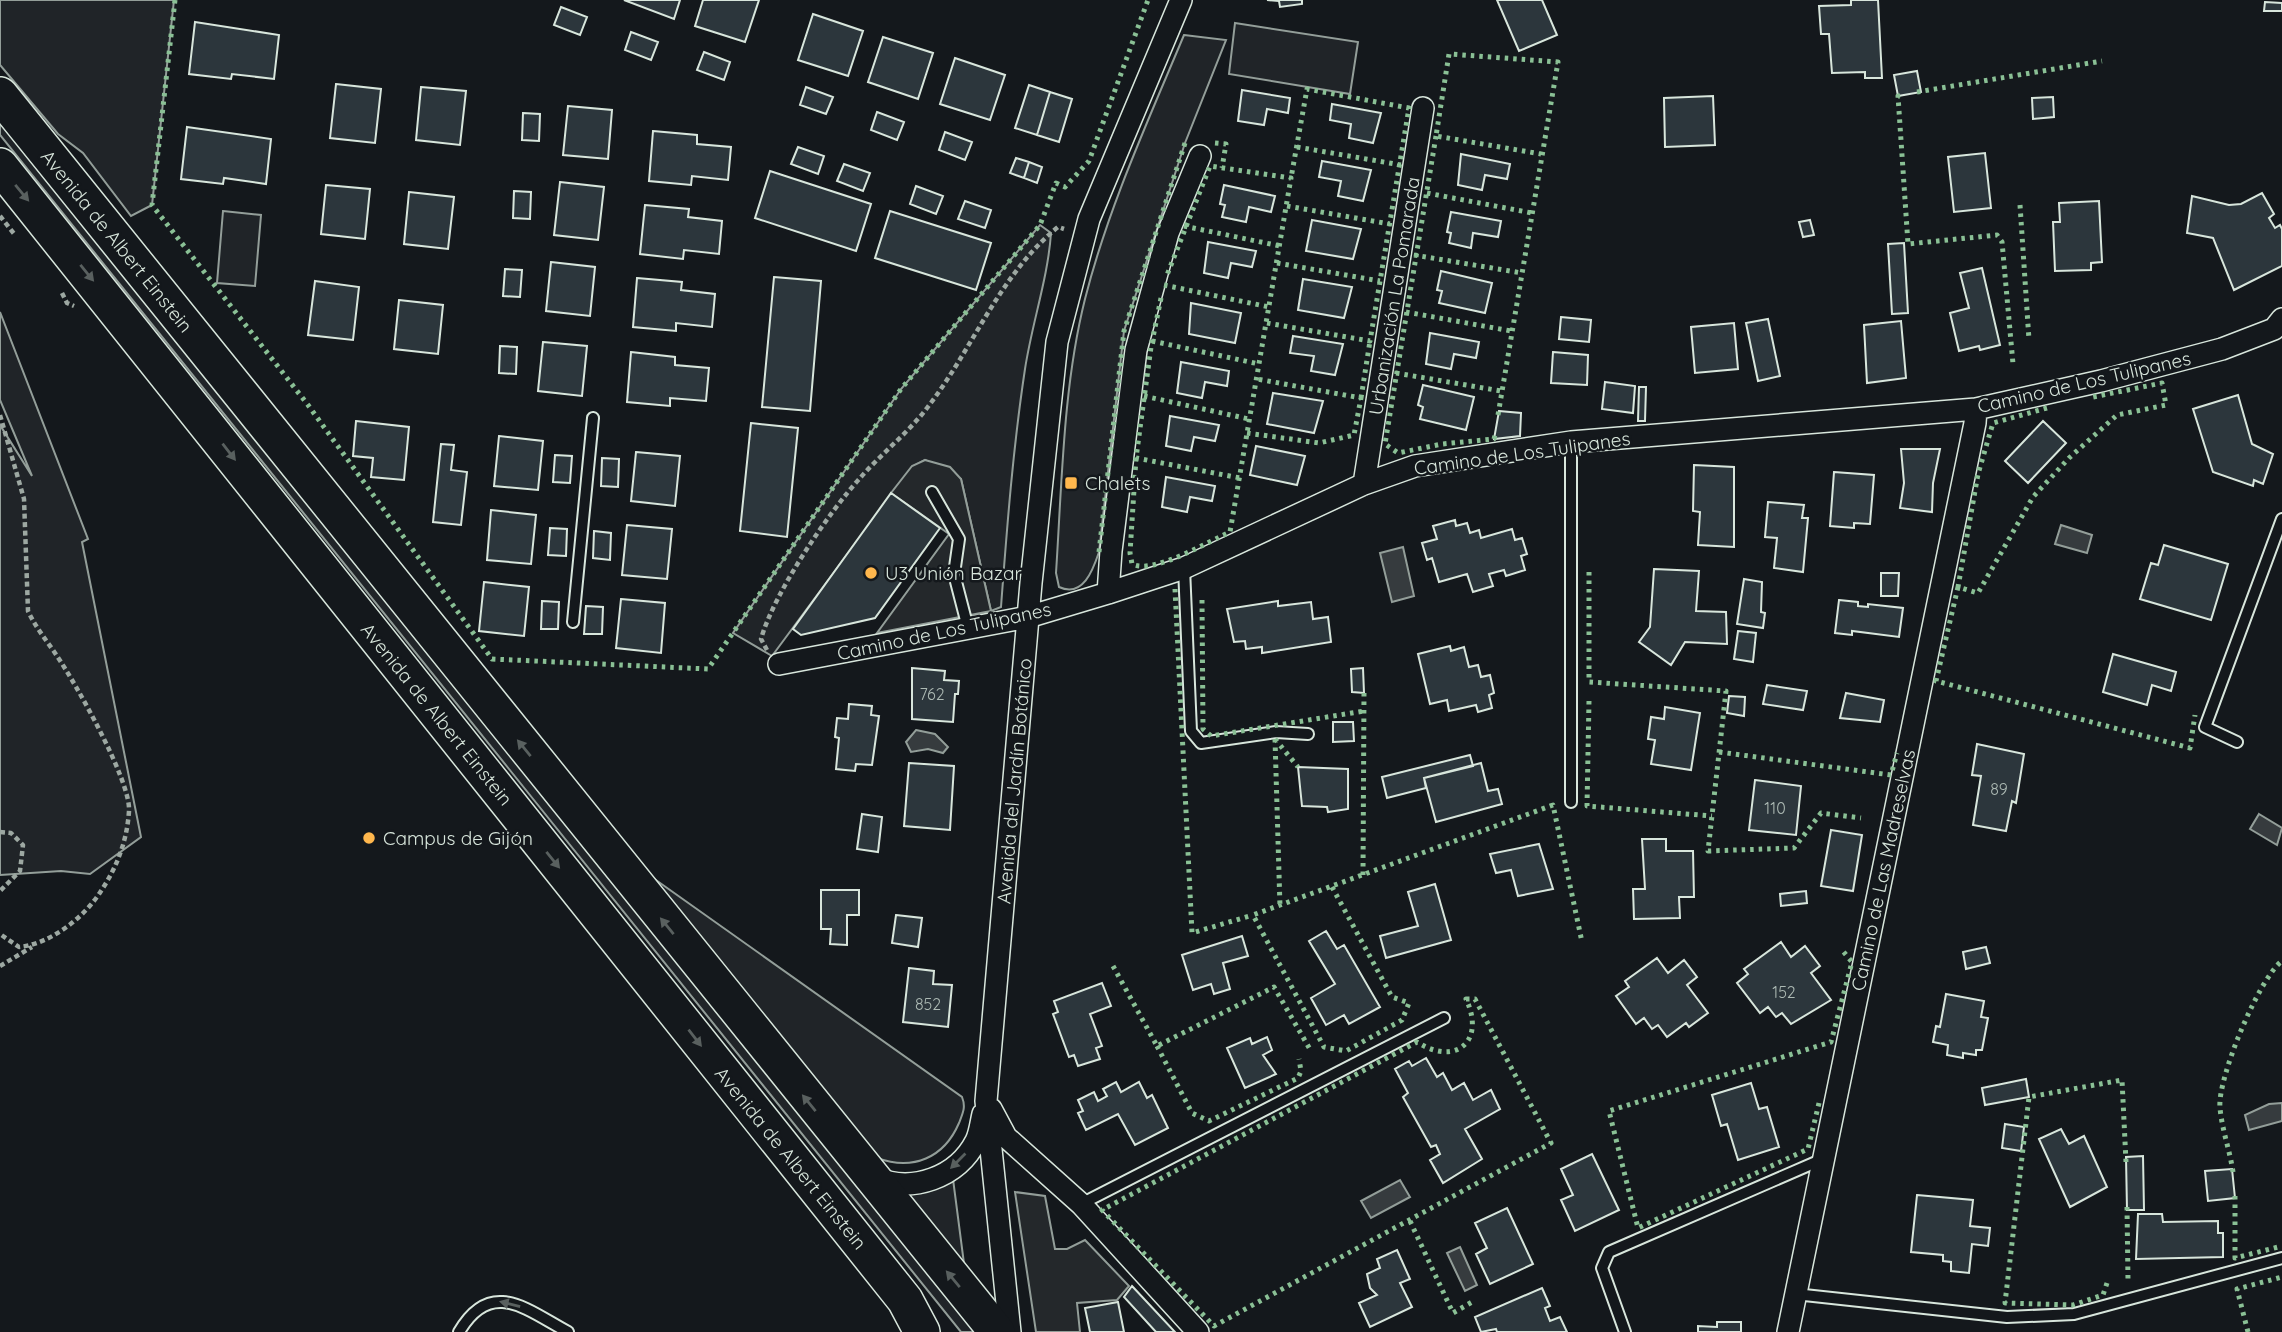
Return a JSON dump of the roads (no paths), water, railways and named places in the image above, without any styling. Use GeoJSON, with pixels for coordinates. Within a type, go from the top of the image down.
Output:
{"type":"FeatureCollection","features":[{"type":"Feature","properties":{"kind":"highway","name":"Avenida de Albert Einstein"},"geometry":{"type":"LineString","coordinates":[[0,95],[866,1173],[997,1332]]}},
{"type":"Feature","properties":{"kind":"highway","name":"Avenida de Albert Einstein"},"geometry":{"type":"LineString","coordinates":[[0,166],[905,1300],[922,1332]]}},
{"type":"Feature","properties":{"kind":"street","name":"Avenida del Jardín Botánico"},"geometry":{"type":"LineString","coordinates":[[1010,1332],[986,1101],[1028,617],[1057,342],[1085,234],[1181,0]]}},
{"type":"Feature","properties":{"kind":"street","name":"Urbanización La Pomarada"},"geometry":{"type":"LineString","coordinates":[[1364,484],[1423,108]]}},
{"type":"Feature","properties":{"kind":"street"},"geometry":{"type":"LineString","coordinates":[[1108,593],[1136,350],[1168,233],[1200,156]]}},
{"type":"Feature","properties":{"kind":"street","name":"Camino de Los Tulipanes"},"geometry":{"type":"LineString","coordinates":[[779,664],[1028,617],[1108,593],[1184,568],[1364,484],[1415,466],[1571,442],[1976,409],[2101,381],[2222,349],[2279,325]]}},
{"type":"Feature","properties":{"kind":"street","name":"Camino de Las Madreselvas"},"geometry":{"type":"LineString","coordinates":[[1788,1332],[1976,423],[1976,409]]}},
{"type":"Feature","properties":{"kind":"street"},"geometry":{"type":"LineString","coordinates":[[866,1173],[894,1185],[922,1183],[956,1167],[976,1141],[986,1101]]}},
{"type":"Feature","properties":{"kind":"street"},"geometry":{"type":"LineString","coordinates":[[986,1101],[1006,1137],[1081,1204],[1198,1332]]}},
{"type":"Feature","properties":{"kind":"lane"},"geometry":{"type":"LineString","coordinates":[[573,622],[593,418]]}},
{"type":"Feature","properties":{"kind":"lane"},"geometry":{"type":"LineString","coordinates":[[1571,442],[1571,802]]}},
{"type":"Feature","properties":{"kind":"lane"},"geometry":{"type":"LineString","coordinates":[[932,492],[959,539],[954,574],[968,628]]}},
{"type":"Feature","properties":{"kind":"lane"},"geometry":{"type":"LineString","coordinates":[[2237,742],[2205,727],[2282,519]]}},
{"type":"Feature","properties":{"kind":"lane"},"geometry":{"type":"LineString","coordinates":[[1184,568],[1191,731],[1201,743],[1276,732],[1308,734]]}},
{"type":"Feature","properties":{"kind":"lane"},"geometry":{"type":"LineString","coordinates":[[1081,1204],[1444,1018]]}},
{"type":"Feature","properties":{"kind":"lane"},"geometry":{"type":"LineString","coordinates":[[1625,1332],[1602,1268],[1609,1252],[1823,1159]]}},
{"type":"Feature","properties":{"kind":"lane"},"geometry":{"type":"LineString","coordinates":[[1795,1294],[2007,1317],[2074,1314],[2282,1258]]}},
{"type":"Feature","properties":{"kind":"lane"},"geometry":{"type":"LineString","coordinates":[[460,1332],[470,1315],[492,1301],[512,1302],[568,1332]]}},
{"type":"Feature","properties":{"kind":"place","name":"Chalets"},"geometry":{"type":"Point","coordinates":[1071,483]}},
{"type":"Feature","properties":{"kind":"place","name":"U3 Unión Bazar"},"geometry":{"type":"Point","coordinates":[871,573]}},
{"type":"Feature","properties":{"kind":"place","name":"Campus de Gijón"},"geometry":{"type":"Point","coordinates":[369,838]}}]}
